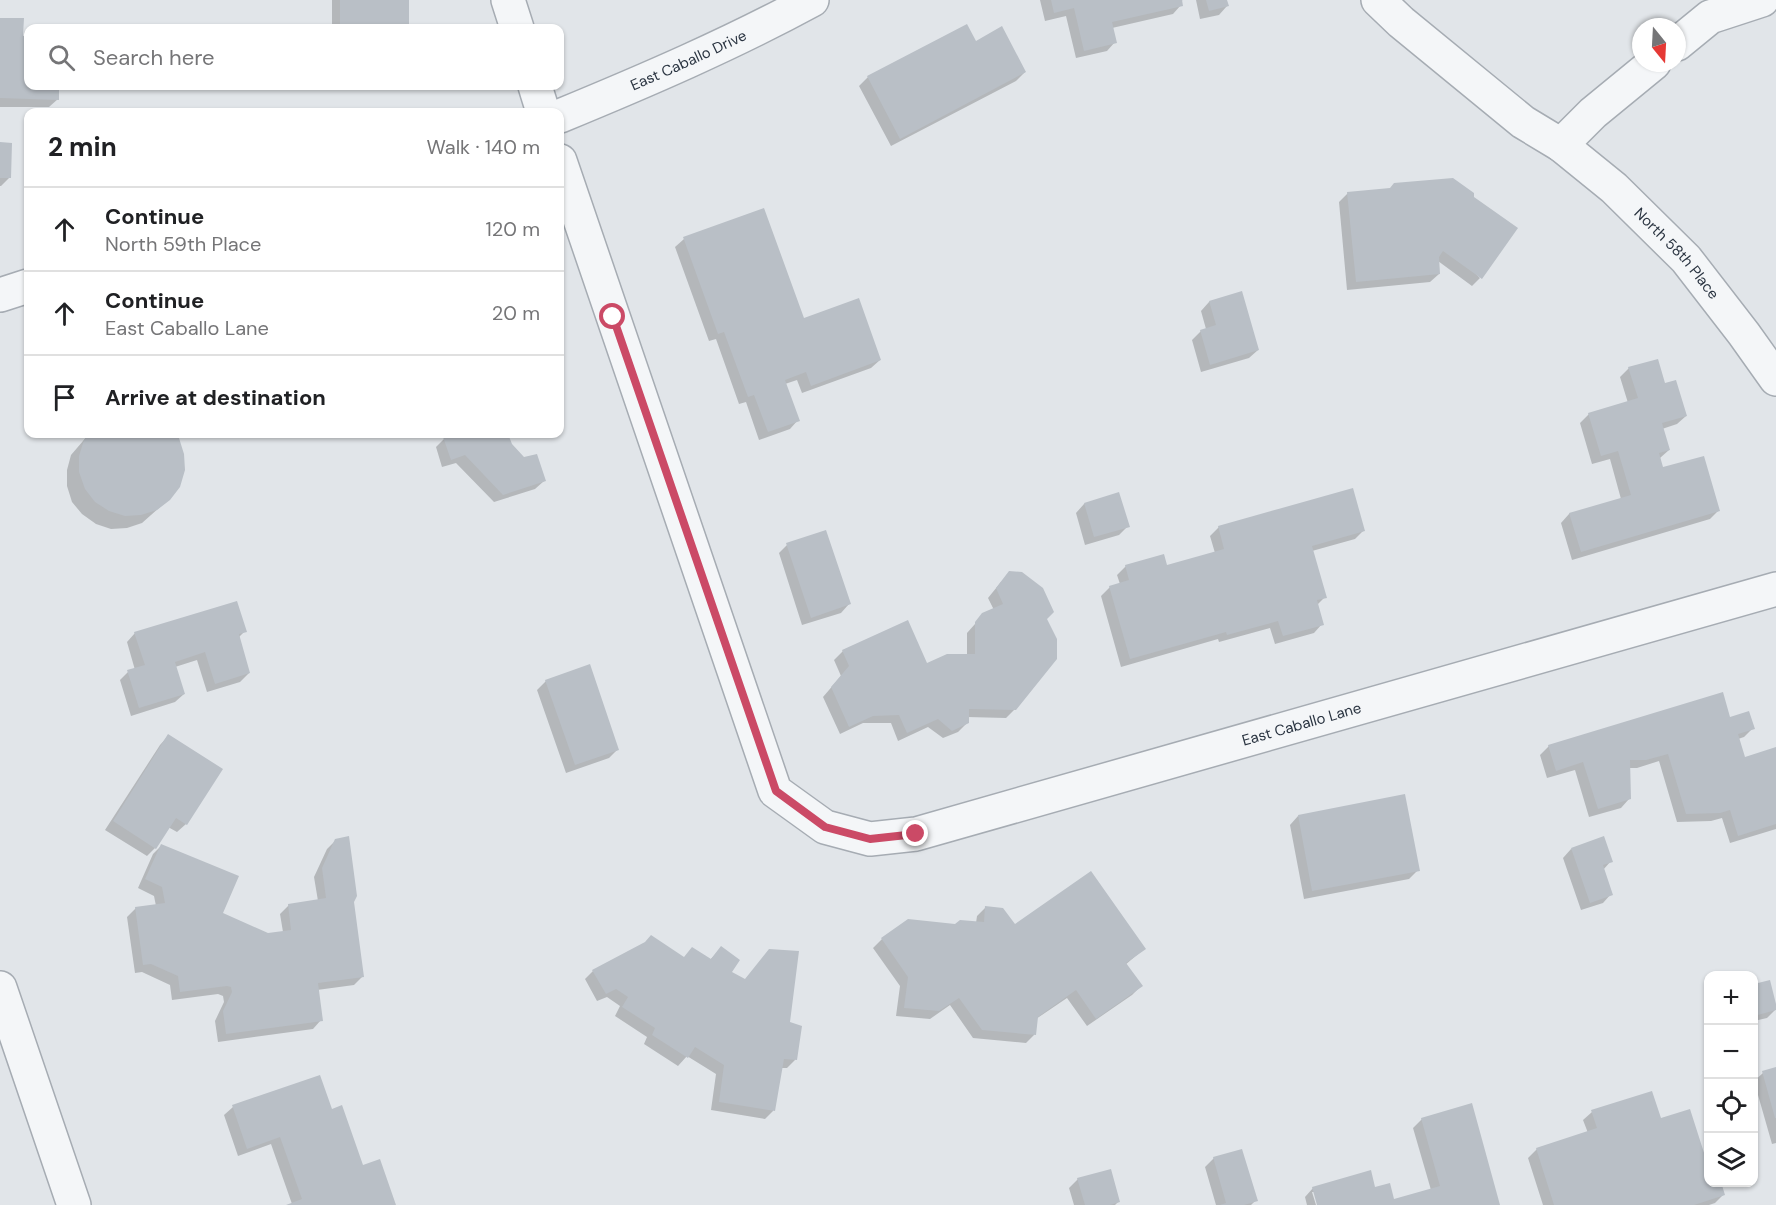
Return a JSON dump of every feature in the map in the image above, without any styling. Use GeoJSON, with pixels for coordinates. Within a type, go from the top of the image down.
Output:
{"type":"FeatureCollection","features":[{"type":"Feature","properties":{"kind":"street"},"geometry":{"type":"LineString","coordinates":[[508,0],[516,24]]}},
{"type":"Feature","properties":{"kind":"street","name":"East Caballo Drive"},"geometry":{"type":"LineString","coordinates":[[564,114],[760,28],[812,0]]}},
{"type":"Feature","properties":{"kind":"street","name":"North 58th Place"},"geometry":{"type":"LineString","coordinates":[[1378,0],[1401,22],[1523,122],[1561,145],[1614,188],[1686,259],[1776,379]]}},
{"type":"Feature","properties":{"kind":"street"},"geometry":{"type":"LineString","coordinates":[[1686,37],[1710,17],[1762,0]]}},
{"type":"Feature","properties":{"kind":"street"},"geometry":{"type":"LineString","coordinates":[[1561,145],[1593,113],[1643,72]]}},
{"type":"Feature","properties":{"kind":"street"},"geometry":{"type":"LineString","coordinates":[[536,90],[542,108]]}},
{"type":"Feature","properties":{"kind":"street","name":"East Caballo Lane"},"geometry":{"type":"LineString","coordinates":[[564,173],[776,791],[825,827],[870,839],[916,834],[1776,589]]}},
{"type":"Feature","properties":{"kind":"street"},"geometry":{"type":"LineString","coordinates":[[0,295],[24,287]]}},
{"type":"Feature","properties":{"kind":"street"},"geometry":{"type":"LineString","coordinates":[[0,988],[8,1036],[74,1205]]}},
{"type":"Feature","properties":{"kind":"building"},"geometry":{"type":"Polygon","coordinates":[[[340,0],[409,0],[409,24],[340,24],[340,0]]]}},
{"type":"Feature","properties":{"kind":"building"},"geometry":{"type":"Polygon","coordinates":[[[1051,0],[1182,0],[1183,6],[1112,22],[1117,43],[1084,51],[1074,8],[1054,13],[1051,0]]]}},
{"type":"Feature","properties":{"kind":"building"},"geometry":{"type":"Polygon","coordinates":[[[1206,0],[1227,0],[1229,6],[1209,11],[1206,0]]]}},
{"type":"Feature","properties":{"kind":"building"},"geometry":{"type":"Polygon","coordinates":[[[0,18],[24,18],[24,90],[59,90],[59,100],[0,98],[0,18]]]}},
{"type":"Feature","properties":{"kind":"building"},"geometry":{"type":"Polygon","coordinates":[[[967,24],[976,41],[1002,26],[1026,72],[900,139],[867,76],[967,24]]]}},
{"type":"Feature","properties":{"kind":"building"},"geometry":{"type":"Polygon","coordinates":[[[0,142],[12,143],[11,178],[0,178],[0,142]]]}},
{"type":"Feature","properties":{"kind":"building"},"geometry":{"type":"Polygon","coordinates":[[[1453,178],[1474,193],[1474,197],[1518,228],[1482,279],[1443,251],[1439,257],[1440,274],[1356,282],[1347,192],[1390,188],[1394,183],[1453,178]]]}},
{"type":"Feature","properties":{"kind":"building"},"geometry":{"type":"Polygon","coordinates":[[[764,208],[804,318],[859,298],[881,360],[811,386],[806,372],[785,380],[800,421],[768,432],[754,395],[748,397],[724,332],[718,334],[683,237],[764,208]]]}},
{"type":"Feature","properties":{"kind":"building"},"geometry":{"type":"Polygon","coordinates":[[[1242,291],[1259,350],[1210,365],[1200,330],[1216,325],[1209,301],[1242,291]]]}},
{"type":"Feature","properties":{"kind":"building"},"geometry":{"type":"Polygon","coordinates":[[[1658,359],[1665,383],[1676,380],[1687,416],[1662,423],[1670,450],[1659,453],[1663,467],[1704,456],[1720,511],[1581,552],[1569,513],[1631,495],[1618,451],[1601,456],[1588,413],[1638,398],[1628,367],[1658,359]]]}},
{"type":"Feature","properties":{"kind":"building"},"geometry":{"type":"Polygon","coordinates":[[[85,438],[179,438],[184,454],[185,470],[180,487],[170,500],[157,510],[141,515],[125,516],[109,511],[95,502],[85,489],[79,472],[79,456],[85,438]]]}},
{"type":"Feature","properties":{"kind":"building"},"geometry":{"type":"Polygon","coordinates":[[[443,438],[510,438],[524,457],[537,454],[546,481],[503,495],[465,455],[451,460],[443,438]]]}},
{"type":"Feature","properties":{"kind":"building"},"geometry":{"type":"Polygon","coordinates":[[[1353,488],[1365,531],[1312,546],[1327,598],[1317,600],[1324,625],[1283,636],[1278,621],[1227,635],[1226,632],[1130,659],[1109,586],[1129,580],[1125,565],[1164,554],[1167,565],[1224,549],[1218,526],[1353,488]]]}},
{"type":"Feature","properties":{"kind":"building"},"geometry":{"type":"Polygon","coordinates":[[[1119,492],[1130,527],[1094,537],[1084,503],[1119,492]]]}},
{"type":"Feature","properties":{"kind":"building"},"geometry":{"type":"Polygon","coordinates":[[[826,530],[851,604],[811,618],[786,543],[826,530]]]}},
{"type":"Feature","properties":{"kind":"building"},"geometry":{"type":"Polygon","coordinates":[[[1009,571],[1022,572],[1043,588],[1054,612],[1047,619],[1057,639],[1057,659],[1016,710],[969,709],[969,723],[952,731],[938,719],[907,733],[899,715],[873,716],[849,727],[831,687],[849,666],[842,650],[908,620],[927,663],[947,654],[975,654],[975,622],[982,613],[1003,604],[996,588],[1009,571]]]}},
{"type":"Feature","properties":{"kind":"building"},"geometry":{"type":"Polygon","coordinates":[[[237,601],[247,632],[239,634],[250,673],[215,684],[205,652],[175,662],[185,694],[139,708],[127,670],[145,665],[134,632],[237,601]]]}},
{"type":"Feature","properties":{"kind":"building"},"geometry":{"type":"Polygon","coordinates":[[[590,664],[619,750],[575,765],[545,680],[590,664]]]}},
{"type":"Feature","properties":{"kind":"building"},"geometry":{"type":"Polygon","coordinates":[[[1723,692],[1730,717],[1749,711],[1755,729],[1738,734],[1745,757],[1776,747],[1776,824],[1738,836],[1730,810],[1720,813],[1686,814],[1668,754],[1646,760],[1630,760],[1631,799],[1598,809],[1583,762],[1556,771],[1548,745],[1723,692]]]}},
{"type":"Feature","properties":{"kind":"building"},"geometry":{"type":"Polygon","coordinates":[[[168,734],[223,769],[187,825],[176,818],[156,849],[113,821],[168,734]]]}},
{"type":"Feature","properties":{"kind":"building"},"geometry":{"type":"Polygon","coordinates":[[[1405,794],[1420,871],[1312,891],[1298,815],[1405,794]]]}},
{"type":"Feature","properties":{"kind":"building"},"geometry":{"type":"Polygon","coordinates":[[[349,836],[357,896],[354,902],[364,977],[318,983],[323,1021],[226,1034],[223,1011],[232,992],[231,987],[180,992],[178,976],[151,964],[143,965],[135,907],[165,903],[162,887],[145,879],[161,844],[239,876],[223,913],[268,933],[291,930],[288,904],[326,898],[322,868],[335,839],[349,836]]]}},
{"type":"Feature","properties":{"kind":"building"},"geometry":{"type":"Polygon","coordinates":[[[1604,836],[1613,862],[1603,865],[1613,895],[1590,903],[1571,848],[1604,836]]]}},
{"type":"Feature","properties":{"kind":"building"},"geometry":{"type":"Polygon","coordinates":[[[1091,871],[1146,949],[1126,963],[1143,986],[1096,1019],[1076,990],[1038,1017],[1036,1035],[982,1030],[959,998],[939,1011],[904,1008],[908,977],[881,938],[908,919],[955,924],[960,920],[984,922],[985,906],[1003,908],[1015,924],[1091,871]]]}},
{"type":"Feature","properties":{"kind":"building"},"geometry":{"type":"Polygon","coordinates":[[[651,935],[684,957],[692,947],[711,959],[721,946],[740,960],[732,972],[745,979],[769,949],[799,951],[790,1022],[802,1026],[797,1060],[784,1059],[775,1111],[719,1102],[724,1065],[695,1047],[688,1058],[652,1035],[655,1028],[622,1007],[628,997],[616,989],[606,994],[592,970],[645,942],[651,935]]]}},
{"type":"Feature","properties":{"kind":"building"},"geometry":{"type":"Polygon","coordinates":[[[1770,980],[1776,1010],[1758,1015],[1758,983],[1770,980]]]}},
{"type":"Feature","properties":{"kind":"building"},"geometry":{"type":"Polygon","coordinates":[[[1776,1067],[1776,1118],[1775,1118],[1762,1071],[1776,1067]]]}},
{"type":"Feature","properties":{"kind":"building"},"geometry":{"type":"Polygon","coordinates":[[[320,1075],[332,1109],[342,1105],[363,1165],[380,1159],[396,1205],[286,1205],[302,1199],[280,1137],[247,1149],[232,1105],[320,1075]]]}},
{"type":"Feature","properties":{"kind":"building"},"geometry":{"type":"Polygon","coordinates":[[[1652,1091],[1661,1118],[1690,1109],[1704,1153],[1704,1187],[1723,1187],[1725,1195],[1694,1205],[1554,1205],[1536,1148],[1597,1128],[1591,1110],[1652,1091]]]}},
{"type":"Feature","properties":{"kind":"building"},"geometry":{"type":"Polygon","coordinates":[[[1472,1103],[1500,1205],[1317,1205],[1312,1187],[1371,1170],[1375,1187],[1390,1183],[1394,1199],[1440,1186],[1421,1118],[1472,1103]]]}},
{"type":"Feature","properties":{"kind":"building"},"geometry":{"type":"Polygon","coordinates":[[[1242,1149],[1258,1201],[1244,1205],[1220,1205],[1226,1203],[1213,1157],[1242,1149]]]}},
{"type":"Feature","properties":{"kind":"building"},"geometry":{"type":"Polygon","coordinates":[[[1111,1169],[1120,1202],[1110,1205],[1085,1205],[1077,1178],[1111,1169]]]}},
{"type":"Feature","properties":{"kind":"route"},"geometry":{"type":"LineString","coordinates":[[613,317],[776,791],[825,827],[870,839],[916,834]]}}]}
